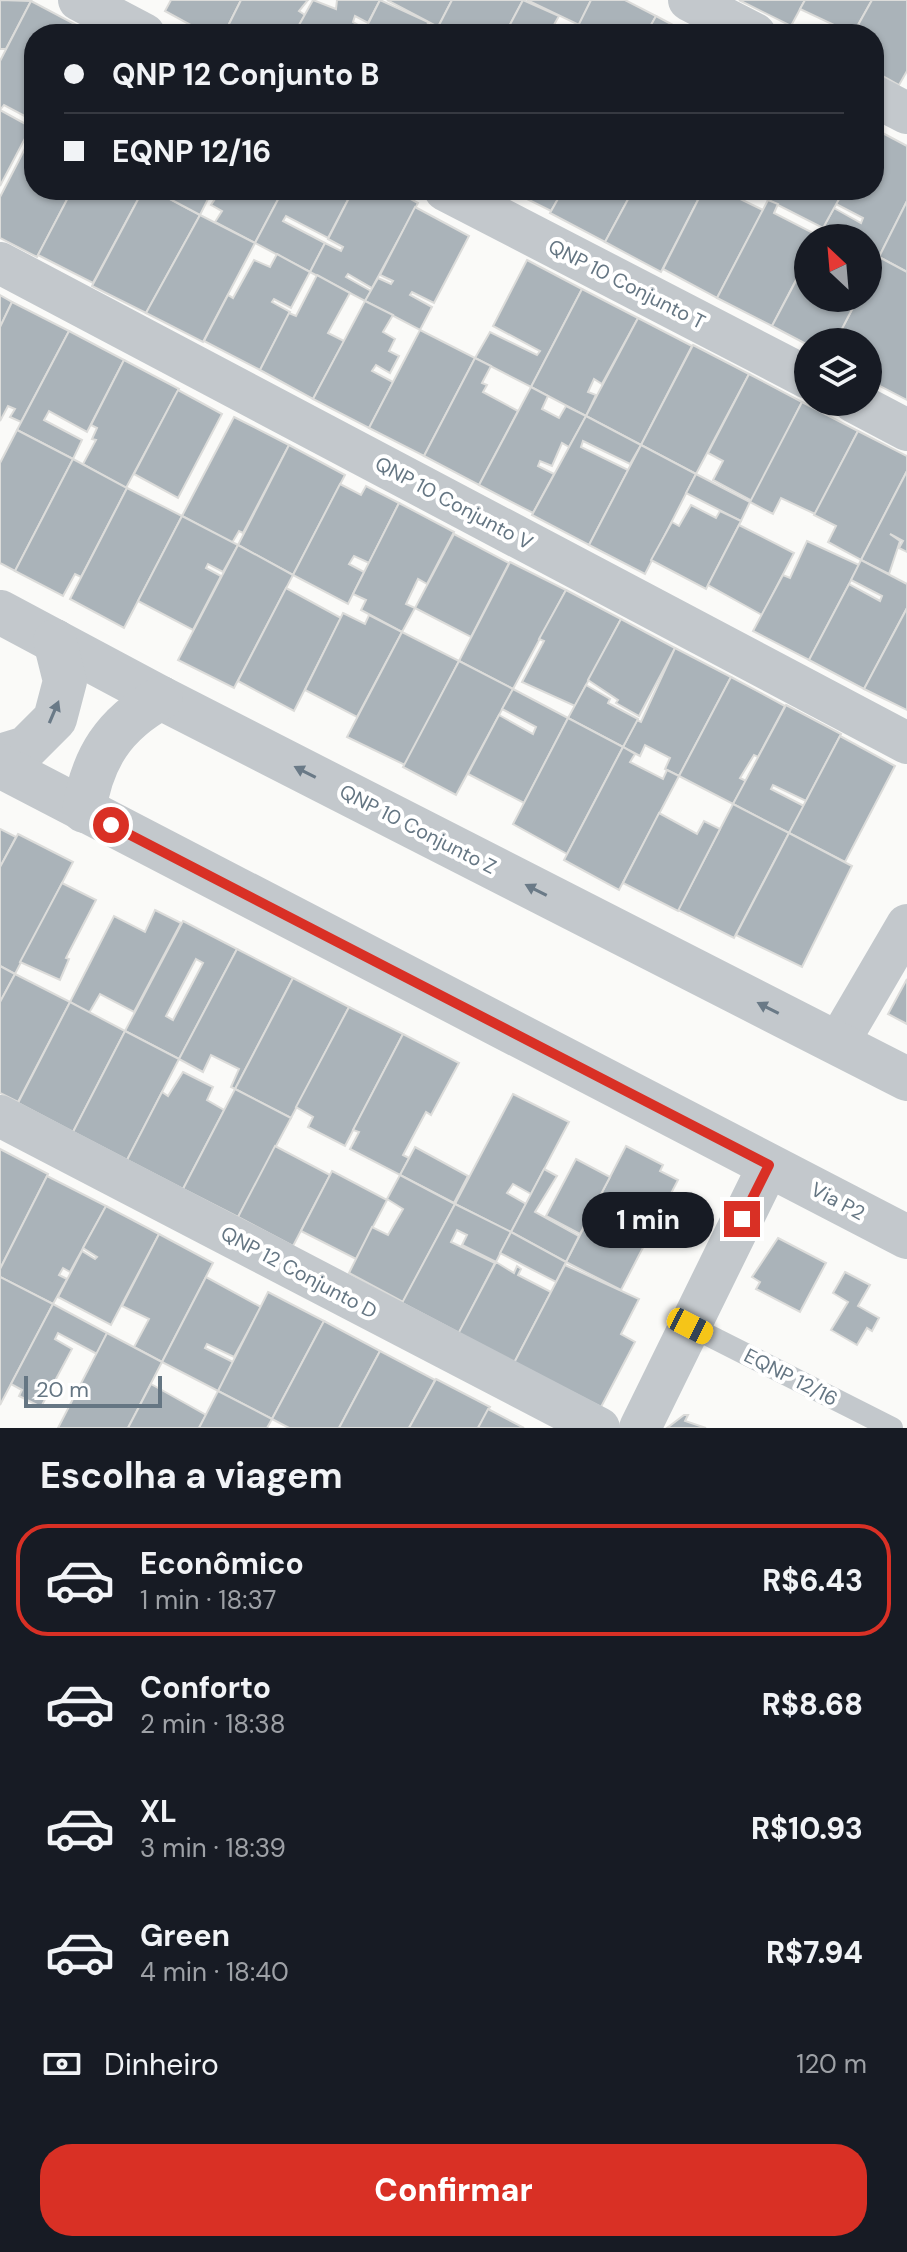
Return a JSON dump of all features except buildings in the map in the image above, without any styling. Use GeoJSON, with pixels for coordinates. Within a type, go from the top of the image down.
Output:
{"type":"FeatureCollection","features":[{"type":"Feature","properties":{"kind":"street"},"geometry":{"type":"LineString","coordinates":[[79,0],[125,24]]}},
{"type":"Feature","properties":{"kind":"street"},"geometry":{"type":"LineString","coordinates":[[689,0],[736,24]]}},
{"type":"Feature","properties":{"kind":"street"},"geometry":{"type":"LineString","coordinates":[[884,101],[907,113]]}},
{"type":"Feature","properties":{"kind":"street","name":"QNP 10 Conjunto T"},"geometry":{"type":"LineString","coordinates":[[464,200],[794,371]]}},
{"type":"Feature","properties":{"kind":"street","name":"QNP 10 Conjunto V"},"geometry":{"type":"LineString","coordinates":[[0,263],[907,743]]}},
{"type":"Feature","properties":{"kind":"street"},"geometry":{"type":"LineString","coordinates":[[880,416],[907,430]]}},
{"type":"Feature","properties":{"kind":"street","name":"QNP 10 Conjunto Z"},"geometry":{"type":"LineString","coordinates":[[0,612],[161,698],[838,1043]]}},
{"type":"Feature","properties":{"kind":"street"},"geometry":{"type":"LineString","coordinates":[[0,756],[26,748],[55,719],[65,681],[55,641]]}},
{"type":"Feature","properties":{"kind":"street"},"geometry":{"type":"LineString","coordinates":[[84,811],[93,769],[115,732],[136,712],[161,698]]}},
{"type":"Feature","properties":{"kind":"street","name":"Via P2"},"geometry":{"type":"LineString","coordinates":[[0,766],[907,1237]]}},
{"type":"Feature","properties":{"kind":"street"},"geometry":{"type":"LineString","coordinates":[[907,925],[838,1043],[907,1079]]}},
{"type":"Feature","properties":{"kind":"street","name":"QNP 12 Conjunto D"},"geometry":{"type":"LineString","coordinates":[[0,1116],[599,1428]]}},
{"type":"Feature","properties":{"kind":"street"},"geometry":{"type":"LineString","coordinates":[[640,1428],[769,1165]]}},
{"type":"Feature","properties":{"kind":"lane","name":"EQNP 12/16"},"geometry":{"type":"LineString","coordinates":[[690,1326],[892,1428]]}},
{"type":"Feature","properties":{"kind":"route"},"geometry":{"type":"LineString","coordinates":[[111,825],[769,1165],[742,1219]]}}]}
